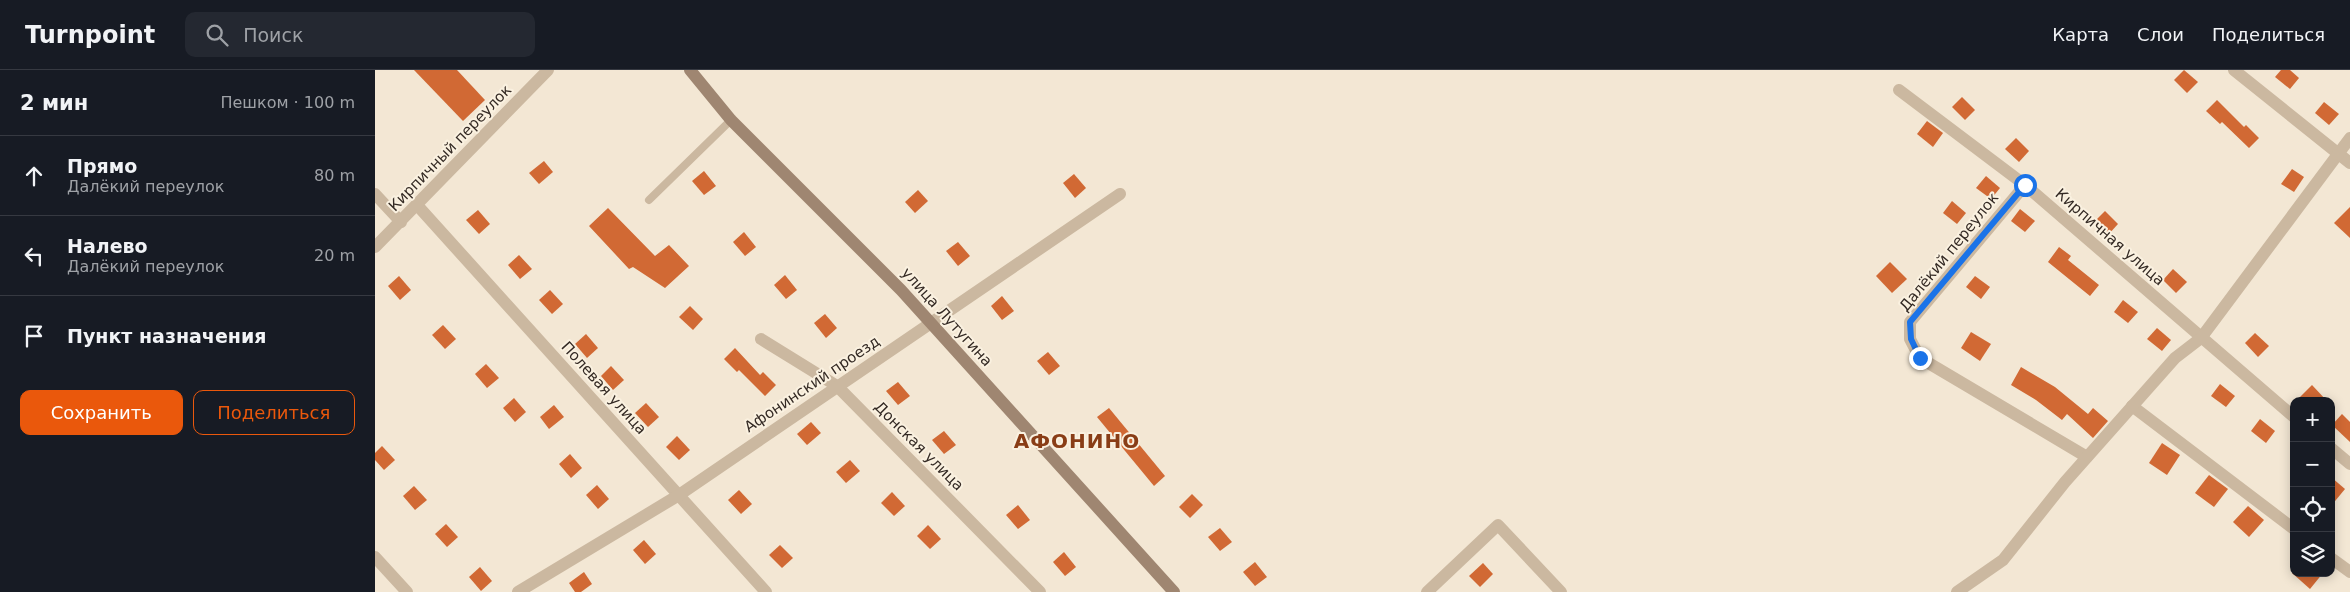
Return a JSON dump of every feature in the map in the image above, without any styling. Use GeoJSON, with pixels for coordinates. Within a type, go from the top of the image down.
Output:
{"type":"FeatureCollection","features":[{"type":"Feature","properties":{"kind":"main road","name":"улица Лутугина"},"geometry":{"type":"LineString","coordinates":[[690,70],[731,120],[901,290],[1174,592]]}},
{"type":"Feature","properties":{"kind":"street","name":"Кирпичный переулок"},"geometry":{"type":"LineString","coordinates":[[375,247],[548,70]]}},
{"type":"Feature","properties":{"kind":"street"},"geometry":{"type":"LineString","coordinates":[[2234,70],[2350,163]]}},
{"type":"Feature","properties":{"kind":"street","name":"Кирпичная улица"},"geometry":{"type":"LineString","coordinates":[[1899,90],[2025,185],[2290,414]]}},
{"type":"Feature","properties":{"kind":"street"},"geometry":{"type":"LineString","coordinates":[[1957,592],[2003,560],[2087,457],[2132,406],[2175,358],[2201,338],[2350,138]]}},
{"type":"Feature","properties":{"kind":"street","name":"Далёкий переулок"},"geometry":{"type":"LineString","coordinates":[[2025,185],[1910,322],[1911,339],[1920,358],[2087,457]]}},
{"type":"Feature","properties":{"kind":"street"},"geometry":{"type":"LineString","coordinates":[[375,194],[401,222]]}},
{"type":"Feature","properties":{"kind":"street","name":"Афонинский проезд"},"geometry":{"type":"LineString","coordinates":[[518,592],[679,495],[1120,194]]}},
{"type":"Feature","properties":{"kind":"street","name":"Полевая улица"},"geometry":{"type":"LineString","coordinates":[[417,206],[767,592]]}},
{"type":"Feature","properties":{"kind":"street","name":"Донская улица"},"geometry":{"type":"LineString","coordinates":[[761,339],[837,386],[1040,592]]}},
{"type":"Feature","properties":{"kind":"street"},"geometry":{"type":"LineString","coordinates":[[2132,406],[2290,526]]}},
{"type":"Feature","properties":{"kind":"street"},"geometry":{"type":"LineString","coordinates":[[2335,451],[2350,464]]}},
{"type":"Feature","properties":{"kind":"street"},"geometry":{"type":"LineString","coordinates":[[1427,592],[1498,525],[1561,592]]}},
{"type":"Feature","properties":{"kind":"street"},"geometry":{"type":"LineString","coordinates":[[375,556],[407,592]]}},
{"type":"Feature","properties":{"kind":"street"},"geometry":{"type":"LineString","coordinates":[[2335,561],[2350,572]]}},
{"type":"Feature","properties":{"kind":"lane"},"geometry":{"type":"LineString","coordinates":[[649,200],[731,120]]}},
{"type":"Feature","properties":{"kind":"building"},"geometry":{"type":"Polygon","coordinates":[[[414,70],[457,70],[485,100],[463,121],[414,70]]]}},
{"type":"Feature","properties":{"kind":"building"},"geometry":{"type":"Polygon","coordinates":[[[2184,70],[2198,82],[2187,93],[2174,80],[2184,70]]]}},
{"type":"Feature","properties":{"kind":"building"},"geometry":{"type":"Polygon","coordinates":[[[2281,70],[2290,70],[2299,78],[2290,89],[2275,77],[2281,70]]]}},
{"type":"Feature","properties":{"kind":"building"},"geometry":{"type":"Polygon","coordinates":[[[1962,97],[1975,110],[1965,120],[1952,107],[1962,97]]]}},
{"type":"Feature","properties":{"kind":"building"},"geometry":{"type":"Polygon","coordinates":[[[2217,100],[2244,127],[2246,125],[2259,138],[2249,148],[2222,122],[2220,124],[2206,111],[2217,100]]]}},
{"type":"Feature","properties":{"kind":"building"},"geometry":{"type":"Polygon","coordinates":[[[2324,102],[2339,114],[2329,125],[2315,113],[2324,102]]]}},
{"type":"Feature","properties":{"kind":"building"},"geometry":{"type":"Polygon","coordinates":[[[1927,121],[1943,133],[1933,147],[1917,134],[1927,121]]]}},
{"type":"Feature","properties":{"kind":"building"},"geometry":{"type":"Polygon","coordinates":[[[2016,138],[2029,151],[2019,162],[2005,149],[2016,138]]]}},
{"type":"Feature","properties":{"kind":"building"},"geometry":{"type":"Polygon","coordinates":[[[544,161],[553,172],[539,184],[529,173],[544,161]]]}},
{"type":"Feature","properties":{"kind":"building"},"geometry":{"type":"Polygon","coordinates":[[[2292,169],[2304,177],[2294,192],[2281,184],[2292,169]]]}},
{"type":"Feature","properties":{"kind":"building"},"geometry":{"type":"Polygon","coordinates":[[[704,171],[716,186],[704,195],[692,181],[704,171]]]}},
{"type":"Feature","properties":{"kind":"building"},"geometry":{"type":"Polygon","coordinates":[[[1074,174],[1086,188],[1075,198],[1063,183],[1074,174]]]}},
{"type":"Feature","properties":{"kind":"building"},"geometry":{"type":"Polygon","coordinates":[[[1986,176],[2000,188],[1991,199],[1976,188],[1986,176]]]}},
{"type":"Feature","properties":{"kind":"building"},"geometry":{"type":"Polygon","coordinates":[[[918,190],[928,201],[915,213],[905,202],[918,190]]]}},
{"type":"Feature","properties":{"kind":"building"},"geometry":{"type":"Polygon","coordinates":[[[1952,201],[1966,213],[1957,224],[1943,213],[1952,201]]]}},
{"type":"Feature","properties":{"kind":"building"},"geometry":{"type":"Polygon","coordinates":[[[2350,207],[2350,238],[2334,223],[2350,207]]]}},
{"type":"Feature","properties":{"kind":"building"},"geometry":{"type":"Polygon","coordinates":[[[608,208],[655,256],[669,245],[689,266],[665,288],[633,267],[629,269],[589,226],[608,208]]]}},
{"type":"Feature","properties":{"kind":"building"},"geometry":{"type":"Polygon","coordinates":[[[2020,209],[2035,221],[2025,232],[2011,221],[2020,209]]]}},
{"type":"Feature","properties":{"kind":"building"},"geometry":{"type":"Polygon","coordinates":[[[478,210],[490,224],[479,234],[466,220],[478,210]]]}},
{"type":"Feature","properties":{"kind":"building"},"geometry":{"type":"Polygon","coordinates":[[[2105,211],[2118,224],[2108,235],[2094,222],[2105,211]]]}},
{"type":"Feature","properties":{"kind":"building"},"geometry":{"type":"Polygon","coordinates":[[[744,232],[756,247],[745,256],[733,242],[744,232]]]}},
{"type":"Feature","properties":{"kind":"building"},"geometry":{"type":"Polygon","coordinates":[[[958,242],[970,256],[958,266],[946,251],[958,242]]]}},
{"type":"Feature","properties":{"kind":"building"},"geometry":{"type":"Polygon","coordinates":[[[2059,247],[2071,256],[2068,260],[2099,285],[2090,296],[2048,262],[2059,247]]]}},
{"type":"Feature","properties":{"kind":"building"},"geometry":{"type":"Polygon","coordinates":[[[519,255],[532,269],[520,279],[508,265],[519,255]]]}},
{"type":"Feature","properties":{"kind":"building"},"geometry":{"type":"Polygon","coordinates":[[[1890,262],[1907,279],[1892,293],[1876,276],[1890,262]]]}},
{"type":"Feature","properties":{"kind":"building"},"geometry":{"type":"Polygon","coordinates":[[[2173,269],[2187,282],[2176,293],[2163,280],[2173,269]]]}},
{"type":"Feature","properties":{"kind":"building"},"geometry":{"type":"Polygon","coordinates":[[[785,275],[797,290],[786,299],[774,285],[785,275]]]}},
{"type":"Feature","properties":{"kind":"building"},"geometry":{"type":"Polygon","coordinates":[[[399,276],[411,290],[400,300],[388,286],[399,276]]]}},
{"type":"Feature","properties":{"kind":"building"},"geometry":{"type":"Polygon","coordinates":[[[1975,276],[1990,287],[1981,299],[1966,287],[1975,276]]]}},
{"type":"Feature","properties":{"kind":"building"},"geometry":{"type":"Polygon","coordinates":[[[550,290],[563,304],[552,314],[539,300],[550,290]]]}},
{"type":"Feature","properties":{"kind":"building"},"geometry":{"type":"Polygon","coordinates":[[[1002,296],[1014,311],[1002,320],[991,306],[1002,296]]]}},
{"type":"Feature","properties":{"kind":"building"},"geometry":{"type":"Polygon","coordinates":[[[2123,300],[2138,312],[2128,323],[2114,312],[2123,300]]]}},
{"type":"Feature","properties":{"kind":"building"},"geometry":{"type":"Polygon","coordinates":[[[690,306],[703,319],[693,330],[679,317],[690,306]]]}},
{"type":"Feature","properties":{"kind":"building"},"geometry":{"type":"Polygon","coordinates":[[[825,314],[837,328],[826,338],[814,323],[825,314]]]}},
{"type":"Feature","properties":{"kind":"building"},"geometry":{"type":"Polygon","coordinates":[[[443,325],[456,339],[445,349],[432,335],[443,325]]]}},
{"type":"Feature","properties":{"kind":"building"},"geometry":{"type":"Polygon","coordinates":[[[2157,328],[2171,340],[2162,351],[2147,339],[2157,328]]]}},
{"type":"Feature","properties":{"kind":"building"},"geometry":{"type":"Polygon","coordinates":[[[1971,332],[1991,344],[1980,361],[1961,348],[1971,332]]]}},
{"type":"Feature","properties":{"kind":"building"},"geometry":{"type":"Polygon","coordinates":[[[2255,333],[2269,346],[2258,357],[2245,343],[2255,333]]]}},
{"type":"Feature","properties":{"kind":"building"},"geometry":{"type":"Polygon","coordinates":[[[586,334],[598,348],[587,358],[575,344],[586,334]]]}},
{"type":"Feature","properties":{"kind":"building"},"geometry":{"type":"Polygon","coordinates":[[[735,348],[760,375],[763,372],[776,385],[765,396],[739,370],[737,372],[724,359],[735,348]]]}},
{"type":"Feature","properties":{"kind":"building"},"geometry":{"type":"Polygon","coordinates":[[[1048,352],[1060,366],[1049,375],[1037,361],[1048,352]]]}},
{"type":"Feature","properties":{"kind":"building"},"geometry":{"type":"Polygon","coordinates":[[[486,364],[499,378],[487,388],[475,374],[486,364]]]}},
{"type":"Feature","properties":{"kind":"building"},"geometry":{"type":"Polygon","coordinates":[[[611,366],[624,380],[613,390],[601,376],[611,366]]]}},
{"type":"Feature","properties":{"kind":"building"},"geometry":{"type":"Polygon","coordinates":[[[2021,367],[2055,387],[2088,414],[2093,408],[2108,421],[2093,438],[2067,414],[2062,420],[2036,400],[2011,385],[2021,367]]]}},
{"type":"Feature","properties":{"kind":"building"},"geometry":{"type":"Polygon","coordinates":[[[898,382],[910,396],[898,405],[886,391],[898,382]]]}},
{"type":"Feature","properties":{"kind":"building"},"geometry":{"type":"Polygon","coordinates":[[[2220,384],[2235,396],[2226,407],[2211,396],[2220,384]]]}},
{"type":"Feature","properties":{"kind":"building"},"geometry":{"type":"Polygon","coordinates":[[[2312,385],[2323,397],[2300,397],[2312,385]]]}},
{"type":"Feature","properties":{"kind":"building"},"geometry":{"type":"Polygon","coordinates":[[[514,398],[526,412],[515,422],[503,408],[514,398]]]}},
{"type":"Feature","properties":{"kind":"building"},"geometry":{"type":"Polygon","coordinates":[[[646,403],[659,417],[648,427],[635,413],[646,403]]]}},
{"type":"Feature","properties":{"kind":"building"},"geometry":{"type":"Polygon","coordinates":[[[554,405],[564,417],[549,429],[540,417],[554,405]]]}},
{"type":"Feature","properties":{"kind":"building"},"geometry":{"type":"Polygon","coordinates":[[[1109,408],[1165,476],[1154,486],[1097,417],[1109,408]]]}},
{"type":"Feature","properties":{"kind":"building"},"geometry":{"type":"Polygon","coordinates":[[[2342,414],[2350,422],[2350,442],[2335,428],[2335,422],[2342,414]]]}},
{"type":"Feature","properties":{"kind":"building"},"geometry":{"type":"Polygon","coordinates":[[[2260,419],[2275,431],[2266,443],[2251,431],[2260,419]]]}},
{"type":"Feature","properties":{"kind":"building"},"geometry":{"type":"Polygon","coordinates":[[[811,422],[821,433],[807,445],[797,434],[811,422]]]}},
{"type":"Feature","properties":{"kind":"building"},"geometry":{"type":"Polygon","coordinates":[[[944,431],[956,445],[944,454],[932,440],[944,431]]]}},
{"type":"Feature","properties":{"kind":"building"},"geometry":{"type":"Polygon","coordinates":[[[677,436],[690,450],[679,460],[666,447],[677,436]]]}},
{"type":"Feature","properties":{"kind":"building"},"geometry":{"type":"Polygon","coordinates":[[[2162,443],[2180,455],[2167,475],[2149,463],[2162,443]]]}},
{"type":"Feature","properties":{"kind":"building"},"geometry":{"type":"Polygon","coordinates":[[[382,446],[395,460],[384,470],[375,460],[375,453],[382,446]]]}},
{"type":"Feature","properties":{"kind":"building"},"geometry":{"type":"Polygon","coordinates":[[[570,454],[582,468],[571,478],[559,464],[570,454]]]}},
{"type":"Feature","properties":{"kind":"building"},"geometry":{"type":"Polygon","coordinates":[[[850,460],[860,471],[846,483],[836,472],[850,460]]]}},
{"type":"Feature","properties":{"kind":"building"},"geometry":{"type":"Polygon","coordinates":[[[2209,475],[2228,489],[2214,507],[2195,493],[2209,475]]]}},
{"type":"Feature","properties":{"kind":"building"},"geometry":{"type":"Polygon","coordinates":[[[2335,480],[2345,489],[2335,501],[2335,480]]]}},
{"type":"Feature","properties":{"kind":"building"},"geometry":{"type":"Polygon","coordinates":[[[597,485],[609,499],[598,509],[586,495],[597,485]]]}},
{"type":"Feature","properties":{"kind":"building"},"geometry":{"type":"Polygon","coordinates":[[[414,486],[427,500],[415,510],[403,496],[414,486]]]}},
{"type":"Feature","properties":{"kind":"building"},"geometry":{"type":"Polygon","coordinates":[[[739,490],[752,504],[741,514],[728,500],[739,490]]]}},
{"type":"Feature","properties":{"kind":"building"},"geometry":{"type":"Polygon","coordinates":[[[892,492],[905,506],[894,516],[881,503],[892,492]]]}},
{"type":"Feature","properties":{"kind":"building"},"geometry":{"type":"Polygon","coordinates":[[[1192,494],[1203,505],[1190,518],[1179,507],[1192,494]]]}},
{"type":"Feature","properties":{"kind":"building"},"geometry":{"type":"Polygon","coordinates":[[[1018,505],[1030,520],[1018,529],[1006,515],[1018,505]]]}},
{"type":"Feature","properties":{"kind":"building"},"geometry":{"type":"Polygon","coordinates":[[[2248,506],[2264,520],[2249,537],[2233,522],[2248,506]]]}},
{"type":"Feature","properties":{"kind":"building"},"geometry":{"type":"Polygon","coordinates":[[[446,524],[458,537],[447,547],[435,534],[446,524]]]}},
{"type":"Feature","properties":{"kind":"building"},"geometry":{"type":"Polygon","coordinates":[[[928,525],[941,539],[930,549],[917,536],[928,525]]]}},
{"type":"Feature","properties":{"kind":"building"},"geometry":{"type":"Polygon","coordinates":[[[1220,528],[1232,542],[1220,551],[1208,537],[1220,528]]]}},
{"type":"Feature","properties":{"kind":"building"},"geometry":{"type":"Polygon","coordinates":[[[644,540],[656,554],[645,564],[633,550],[644,540]]]}},
{"type":"Feature","properties":{"kind":"building"},"geometry":{"type":"Polygon","coordinates":[[[780,545],[793,558],[782,568],[769,555],[780,545]]]}},
{"type":"Feature","properties":{"kind":"building"},"geometry":{"type":"Polygon","coordinates":[[[1064,552],[1076,567],[1065,576],[1053,562],[1064,552]]]}},
{"type":"Feature","properties":{"kind":"building"},"geometry":{"type":"Polygon","coordinates":[[[1255,562],[1267,577],[1255,586],[1243,572],[1255,562]]]}},
{"type":"Feature","properties":{"kind":"building"},"geometry":{"type":"Polygon","coordinates":[[[1483,563],[1493,574],[1480,587],[1469,576],[1483,563]]]}},
{"type":"Feature","properties":{"kind":"building"},"geometry":{"type":"Polygon","coordinates":[[[480,567],[492,581],[481,591],[469,577],[480,567]]]}},
{"type":"Feature","properties":{"kind":"building"},"geometry":{"type":"Polygon","coordinates":[[[584,572],[592,584],[581,592],[575,592],[569,583],[584,572]]]}},
{"type":"Feature","properties":{"kind":"building"},"geometry":{"type":"Polygon","coordinates":[[[2296,577],[2320,577],[2310,589],[2296,577]]]}},
{"type":"Feature","properties":{"kind":"district","name":"АФОНИНО"},"geometry":{"type":"Point","coordinates":[1077,441]}},
{"type":"Feature","properties":{"kind":"route"},"geometry":{"type":"LineString","coordinates":[[1920,358],[1911,339],[1910,322],[2025,185]]}}]}
